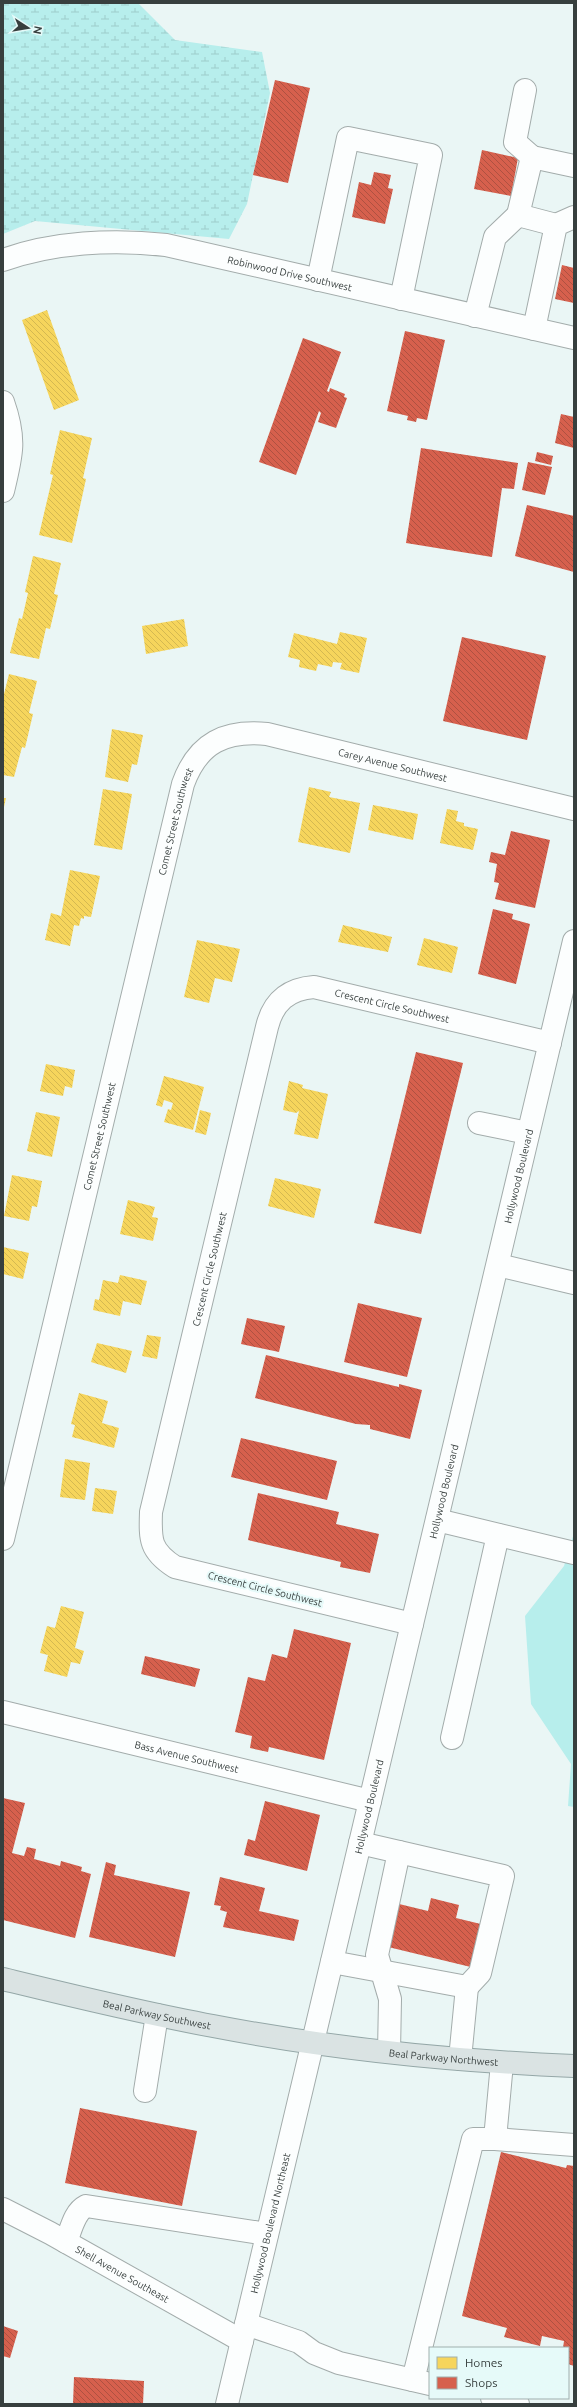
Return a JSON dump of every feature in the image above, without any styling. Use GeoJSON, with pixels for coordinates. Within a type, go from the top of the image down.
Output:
{"type":"FeatureCollection","features":[{"type":"Feature","properties":{"kind":"main road","name":"Beal Parkway Southwest"},"geometry":{"type":"LineString","coordinates":[[3,1979],[158,2015],[313,2042]]}},
{"type":"Feature","properties":{"kind":"main road","name":"Beal Parkway Northwest"},"geometry":{"type":"LineString","coordinates":[[313,2042],[389,2052],[502,2063],[574,2066]]}},
{"type":"Feature","properties":{"kind":"street"},"geometry":{"type":"LineString","coordinates":[[525,90],[515,142],[532,157],[574,166]]}},
{"type":"Feature","properties":{"kind":"street"},"geometry":{"type":"LineString","coordinates":[[318,280],[348,138],[431,155],[401,298]]}},
{"type":"Feature","properties":{"kind":"street"},"geometry":{"type":"LineString","coordinates":[[475,316],[495,237],[518,215],[532,157]]}},
{"type":"Feature","properties":{"kind":"street"},"geometry":{"type":"LineString","coordinates":[[518,215],[565,221],[534,329]]}},
{"type":"Feature","properties":{"kind":"street","name":"Robinwood Drive Southwest"},"geometry":{"type":"LineString","coordinates":[[3,260],[24,252],[79,244],[149,243],[166,245],[574,338]]}},
{"type":"Feature","properties":{"kind":"street"},"geometry":{"type":"LineString","coordinates":[[3,402],[10,422],[13,440],[3,491]]}},
{"type":"Feature","properties":{"kind":"street","name":"Carey Avenue Southwest"},"geometry":{"type":"LineString","coordinates":[[212,744],[237,733],[267,734],[574,808]]}},
{"type":"Feature","properties":{"kind":"street","name":"Comet Street Southwest"},"geometry":{"type":"LineString","coordinates":[[3,1538],[183,784],[196,758],[212,744]]}},
{"type":"Feature","properties":{"kind":"street","name":"Hollywood Boulevard"},"geometry":{"type":"LineString","coordinates":[[313,2042],[574,941]]}},
{"type":"Feature","properties":{"kind":"street","name":"Crescent Circle Southwest"},"geometry":{"type":"LineString","coordinates":[[412,1624],[175,1567],[164,1560],[154,1546],[150,1537],[153,1505],[267,1027],[272,1011],[279,1001],[295,990],[314,987],[550,1043]]}},
{"type":"Feature","properties":{"kind":"street"},"geometry":{"type":"LineString","coordinates":[[479,1123],[528,1133]]}},
{"type":"Feature","properties":{"kind":"street"},"geometry":{"type":"LineString","coordinates":[[498,1265],[574,1283]]}},
{"type":"Feature","properties":{"kind":"street"},"geometry":{"type":"LineString","coordinates":[[437,1520],[574,1553]]}},
{"type":"Feature","properties":{"kind":"street"},"geometry":{"type":"LineString","coordinates":[[452,1738],[498,1534]]}},
{"type":"Feature","properties":{"kind":"street","name":"Bass Avenue Southwest"},"geometry":{"type":"LineString","coordinates":[[3,1712],[370,1800]]}},
{"type":"Feature","properties":{"kind":"street"},"geometry":{"type":"LineString","coordinates":[[360,1843],[503,1876],[480,1973],[467,1987],[460,2059]]}},
{"type":"Feature","properties":{"kind":"street"},"geometry":{"type":"LineString","coordinates":[[389,2052],[390,2000],[381,1971],[378,1955],[399,1852]]}},
{"type":"Feature","properties":{"kind":"street"},"geometry":{"type":"LineString","coordinates":[[332,1962],[467,1987]]}},
{"type":"Feature","properties":{"kind":"street"},"geometry":{"type":"LineString","coordinates":[[144,2091],[158,2015]]}},
{"type":"Feature","properties":{"kind":"street","name":"Hollywood Boulevard Northeast"},"geometry":{"type":"LineString","coordinates":[[227,2404],[313,2042]]}},
{"type":"Feature","properties":{"kind":"street"},"geometry":{"type":"LineString","coordinates":[[494,2139],[502,2063]]}},
{"type":"Feature","properties":{"kind":"street"},"geometry":{"type":"LineString","coordinates":[[429,2347],[473,2139],[494,2139],[574,2145]]}},
{"type":"Feature","properties":{"kind":"street"},"geometry":{"type":"LineString","coordinates":[[66,2242],[80,2209],[86,2206],[267,2234]]}},
{"type":"Feature","properties":{"kind":"street","name":"Shell Avenue Southeast"},"geometry":{"type":"LineString","coordinates":[[3,2209],[244,2332],[299,2342],[314,2353],[339,2363],[422,2382]]}},
{"type":"Feature","properties":{"kind":"street"},"geometry":{"type":"LineString","coordinates":[[422,2382],[429,2349]]}},
{"type":"Feature","properties":{"kind":"street"},"geometry":{"type":"LineString","coordinates":[[496,2399],[518,2404]]}},
{"type":"Feature","properties":{"kind":"green space"},"geometry":{"type":"Polygon","coordinates":[[[3,3],[138,3],[175,40],[262,52],[270,93],[247,204],[229,239],[35,221],[3,234],[3,3]]]}},
{"type":"Feature","properties":{"kind":"green space"},"geometry":{"type":"Polygon","coordinates":[[[574,1533],[574,1807],[568,1806],[571,1764],[531,1704],[525,1616],[564,1566],[574,1533]]]}},
{"type":"Feature","properties":{"kind":"building: Homes"},"geometry":{"type":"Polygon","coordinates":[[[47,310],[79,400],[54,410],[22,320],[47,310]]]}},
{"type":"Feature","properties":{"kind":"building: Homes"},"geometry":{"type":"Polygon","coordinates":[[[60,430],[92,438],[83,478],[86,479],[72,543],[39,535],[53,475],[50,474],[60,430]]]}},
{"type":"Feature","properties":{"kind":"building: Homes"},"geometry":{"type":"Polygon","coordinates":[[[33,556],[61,563],[54,594],[58,595],[50,629],[46,628],[39,659],[10,653],[19,618],[22,619],[28,593],[25,592],[33,556]]]}},
{"type":"Feature","properties":{"kind":"building: Homes"},"geometry":{"type":"Polygon","coordinates":[[[184,619],[188,646],[146,654],[142,626],[184,619]]]}},
{"type":"Feature","properties":{"kind":"building: Homes"},"geometry":{"type":"Polygon","coordinates":[[[340,632],[367,638],[359,673],[340,669],[342,663],[333,662],[332,667],[318,664],[316,671],[299,667],[300,660],[288,657],[294,633],[337,644],[340,632]]]}},
{"type":"Feature","properties":{"kind":"building: Homes"},"geometry":{"type":"Polygon","coordinates":[[[9,674],[37,681],[29,713],[33,714],[25,748],[22,747],[14,777],[3,775],[3,698],[9,674]]]}},
{"type":"Feature","properties":{"kind":"building: Homes"},"geometry":{"type":"Polygon","coordinates":[[[112,729],[143,735],[137,765],[132,764],[128,782],[105,777],[112,729]]]}},
{"type":"Feature","properties":{"kind":"building: Homes"},"geometry":{"type":"Polygon","coordinates":[[[309,787],[331,792],[329,797],[360,803],[350,853],[298,842],[309,787]]]}},
{"type":"Feature","properties":{"kind":"building: Homes"},"geometry":{"type":"Polygon","coordinates":[[[103,789],[132,794],[122,850],[94,845],[103,789]]]}},
{"type":"Feature","properties":{"kind":"building: Homes"},"geometry":{"type":"Polygon","coordinates":[[[3,798],[6,798],[4,807],[3,807],[3,798]]]}},
{"type":"Feature","properties":{"kind":"building: Homes"},"geometry":{"type":"Polygon","coordinates":[[[373,805],[418,814],[413,840],[368,830],[373,805]]]}},
{"type":"Feature","properties":{"kind":"building: Homes"},"geometry":{"type":"Polygon","coordinates":[[[447,809],[458,811],[456,821],[464,823],[464,826],[478,829],[473,850],[440,843],[447,809]]]}},
{"type":"Feature","properties":{"kind":"building: Homes"},"geometry":{"type":"Polygon","coordinates":[[[70,870],[100,876],[91,917],[84,916],[84,919],[81,918],[79,926],[74,925],[70,946],[45,940],[51,913],[61,916],[70,870]]]}},
{"type":"Feature","properties":{"kind":"building: Homes"},"geometry":{"type":"Polygon","coordinates":[[[343,925],[392,937],[388,952],[338,942],[343,925]]]}},
{"type":"Feature","properties":{"kind":"building: Homes"},"geometry":{"type":"Polygon","coordinates":[[[424,938],[458,947],[452,973],[417,965],[424,938]]]}},
{"type":"Feature","properties":{"kind":"building: Homes"},"geometry":{"type":"Polygon","coordinates":[[[197,940],[240,949],[232,982],[215,978],[209,1003],[184,997],[197,940]]]}},
{"type":"Feature","properties":{"kind":"building: Homes"},"geometry":{"type":"Polygon","coordinates":[[[46,1064],[75,1070],[72,1088],[65,1086],[63,1096],[40,1091],[46,1064]]]}},
{"type":"Feature","properties":{"kind":"building: Homes"},"geometry":{"type":"Polygon","coordinates":[[[164,1076],[204,1087],[193,1130],[164,1122],[168,1109],[171,1110],[173,1103],[164,1100],[162,1107],[156,1105],[164,1076]]]}},
{"type":"Feature","properties":{"kind":"building: Homes"},"geometry":{"type":"Polygon","coordinates":[[[289,1081],[303,1085],[302,1088],[328,1094],[318,1139],[294,1134],[299,1111],[296,1113],[283,1110],[289,1081]]]}},
{"type":"Feature","properties":{"kind":"building: Homes"},"geometry":{"type":"Polygon","coordinates":[[[200,1110],[211,1113],[206,1135],[195,1132],[200,1110]]]}},
{"type":"Feature","properties":{"kind":"building: Homes"},"geometry":{"type":"Polygon","coordinates":[[[36,1112],[60,1117],[52,1157],[27,1151],[36,1112]]]}},
{"type":"Feature","properties":{"kind":"building: Homes"},"geometry":{"type":"Polygon","coordinates":[[[12,1175],[42,1181],[37,1207],[32,1206],[29,1221],[4,1216],[12,1175]]]}},
{"type":"Feature","properties":{"kind":"building: Homes"},"geometry":{"type":"Polygon","coordinates":[[[275,1178],[321,1189],[314,1218],[268,1206],[275,1178]]]}},
{"type":"Feature","properties":{"kind":"building: Homes"},"geometry":{"type":"Polygon","coordinates":[[[128,1200],[155,1207],[152,1217],[158,1218],[153,1241],[120,1234],[128,1200]]]}},
{"type":"Feature","properties":{"kind":"building: Homes"},"geometry":{"type":"Polygon","coordinates":[[[3,1247],[29,1253],[23,1279],[3,1274],[3,1247]]]}},
{"type":"Feature","properties":{"kind":"building: Homes"},"geometry":{"type":"Polygon","coordinates":[[[120,1275],[147,1281],[141,1305],[123,1301],[120,1316],[93,1310],[95,1299],[99,1300],[103,1280],[118,1283],[120,1275]]]}},
{"type":"Feature","properties":{"kind":"building: Homes"},"geometry":{"type":"Polygon","coordinates":[[[147,1335],[161,1337],[157,1359],[142,1356],[147,1335]]]}},
{"type":"Feature","properties":{"kind":"building: Homes"},"geometry":{"type":"Polygon","coordinates":[[[97,1343],[132,1351],[126,1373],[91,1362],[97,1343]]]}},
{"type":"Feature","properties":{"kind":"building: Homes"},"geometry":{"type":"Polygon","coordinates":[[[79,1393],[108,1401],[102,1423],[119,1428],[114,1448],[72,1437],[75,1425],[71,1424],[79,1393]]]}},
{"type":"Feature","properties":{"kind":"building: Homes"},"geometry":{"type":"Polygon","coordinates":[[[65,1459],[90,1463],[85,1500],[60,1497],[65,1459]]]}},
{"type":"Feature","properties":{"kind":"building: Homes"},"geometry":{"type":"Polygon","coordinates":[[[95,1488],[117,1491],[113,1514],[92,1511],[95,1488]]]}},
{"type":"Feature","properties":{"kind":"building: Homes"},"geometry":{"type":"Polygon","coordinates":[[[61,1606],[84,1612],[75,1648],[84,1651],[80,1664],[71,1662],[67,1677],[44,1671],[48,1655],[40,1653],[47,1626],[55,1628],[61,1606]]]}},
{"type":"Feature","properties":{"kind":"building: Shops"},"geometry":{"type":"Polygon","coordinates":[[[275,80],[310,88],[288,183],[253,175],[275,80]]]}},
{"type":"Feature","properties":{"kind":"building: Shops"},"geometry":{"type":"Polygon","coordinates":[[[482,150],[518,158],[511,196],[474,189],[482,150]]]}},
{"type":"Feature","properties":{"kind":"building: Shops"},"geometry":{"type":"Polygon","coordinates":[[[374,172],[391,175],[388,188],[393,189],[385,224],[352,217],[359,182],[371,185],[374,172]]]}},
{"type":"Feature","properties":{"kind":"building: Shops"},"geometry":{"type":"Polygon","coordinates":[[[562,265],[574,268],[574,303],[555,299],[562,265]]]}},
{"type":"Feature","properties":{"kind":"building: Shops"},"geometry":{"type":"Polygon","coordinates":[[[405,331],[445,340],[427,420],[417,418],[416,422],[407,420],[408,416],[387,411],[405,331]]]}},
{"type":"Feature","properties":{"kind":"building: Shops"},"geometry":{"type":"Polygon","coordinates":[[[303,338],[341,352],[327,391],[329,392],[330,388],[345,394],[344,397],[347,398],[336,428],[318,422],[321,413],[319,411],[296,475],[259,462],[303,338]]]}},
{"type":"Feature","properties":{"kind":"building: Shops"},"geometry":{"type":"Polygon","coordinates":[[[561,414],[574,417],[574,448],[555,443],[561,414]]]}},
{"type":"Feature","properties":{"kind":"building: Shops"},"geometry":{"type":"Polygon","coordinates":[[[421,448],[518,463],[514,489],[502,488],[492,557],[406,543],[421,448]]]}},
{"type":"Feature","properties":{"kind":"building: Shops"},"geometry":{"type":"Polygon","coordinates":[[[537,452],[553,456],[551,465],[535,461],[537,452]]]}},
{"type":"Feature","properties":{"kind":"building: Shops"},"geometry":{"type":"Polygon","coordinates":[[[528,462],[552,467],[545,495],[522,490],[528,462]]]}},
{"type":"Feature","properties":{"kind":"building: Shops"},"geometry":{"type":"Polygon","coordinates":[[[527,505],[574,516],[574,572],[515,556],[527,505]]]}},
{"type":"Feature","properties":{"kind":"building: Shops"},"geometry":{"type":"Polygon","coordinates":[[[462,637],[546,656],[527,740],[443,721],[462,637]]]}},
{"type":"Feature","properties":{"kind":"building: Shops"},"geometry":{"type":"Polygon","coordinates":[[[511,831],[550,840],[535,908],[495,899],[499,883],[494,882],[497,864],[489,862],[491,852],[505,855],[511,831]]]}},
{"type":"Feature","properties":{"kind":"building: Shops"},"geometry":{"type":"Polygon","coordinates":[[[493,909],[513,914],[512,919],[530,924],[516,984],[478,974],[493,909]]]}},
{"type":"Feature","properties":{"kind":"building: Shops"},"geometry":{"type":"Polygon","coordinates":[[[416,1052],[463,1063],[421,1234],[374,1223],[416,1052]]]}},
{"type":"Feature","properties":{"kind":"building: Shops"},"geometry":{"type":"Polygon","coordinates":[[[358,1303],[422,1318],[407,1377],[344,1362],[358,1303]]]}},
{"type":"Feature","properties":{"kind":"building: Shops"},"geometry":{"type":"Polygon","coordinates":[[[247,1318],[285,1326],[279,1352],[241,1344],[247,1318]]]}},
{"type":"Feature","properties":{"kind":"building: Shops"},"geometry":{"type":"Polygon","coordinates":[[[266,1355],[399,1387],[399,1384],[422,1390],[410,1439],[370,1429],[370,1425],[356,1424],[255,1398],[266,1355]]]}},
{"type":"Feature","properties":{"kind":"building: Shops"},"geometry":{"type":"Polygon","coordinates":[[[241,1438],[337,1461],[327,1500],[231,1477],[241,1438]]]}},
{"type":"Feature","properties":{"kind":"building: Shops"},"geometry":{"type":"Polygon","coordinates":[[[258,1493],[339,1512],[336,1524],[379,1534],[370,1573],[340,1567],[341,1562],[248,1540],[258,1493]]]}},
{"type":"Feature","properties":{"kind":"building: Shops"},"geometry":{"type":"Polygon","coordinates":[[[294,1629],[351,1643],[324,1760],[269,1747],[268,1752],[250,1748],[252,1736],[235,1732],[248,1677],[265,1681],[272,1654],[287,1658],[294,1629]]]}},
{"type":"Feature","properties":{"kind":"building: Shops"},"geometry":{"type":"Polygon","coordinates":[[[145,1656],[200,1669],[195,1687],[141,1674],[145,1656]]]}},
{"type":"Feature","properties":{"kind":"building: Shops"},"geometry":{"type":"Polygon","coordinates":[[[3,1798],[25,1803],[12,1853],[24,1856],[27,1847],[36,1849],[34,1859],[60,1866],[61,1861],[82,1867],[81,1871],[91,1874],[75,1938],[3,1920],[3,1798]]]}},
{"type":"Feature","properties":{"kind":"building: Shops"},"geometry":{"type":"Polygon","coordinates":[[[265,1801],[320,1815],[307,1871],[244,1855],[248,1839],[255,1841],[265,1801]]]}},
{"type":"Feature","properties":{"kind":"building: Shops"},"geometry":{"type":"Polygon","coordinates":[[[106,1862],[116,1865],[114,1875],[190,1892],[175,1957],[89,1937],[106,1862]]]}},
{"type":"Feature","properties":{"kind":"building: Shops"},"geometry":{"type":"Polygon","coordinates":[[[220,1877],[265,1888],[259,1911],[299,1920],[294,1941],[223,1927],[227,1912],[220,1910],[221,1906],[214,1905],[220,1877]]]}},
{"type":"Feature","properties":{"kind":"building: Shops"},"geometry":{"type":"Polygon","coordinates":[[[431,1898],[459,1905],[456,1918],[489,1926],[479,1969],[384,1946],[395,1903],[428,1911],[431,1898]]]}},
{"type":"Feature","properties":{"kind":"building: Shops"},"geometry":{"type":"Polygon","coordinates":[[[80,2108],[197,2131],[182,2206],[65,2183],[80,2108]]]}},
{"type":"Feature","properties":{"kind":"building: Shops"},"geometry":{"type":"Polygon","coordinates":[[[501,2152],[566,2168],[567,2165],[574,2166],[574,2366],[569,2364],[569,2347],[563,2347],[564,2341],[542,2336],[540,2346],[504,2337],[507,2328],[462,2316],[501,2152]]]}},
{"type":"Feature","properties":{"kind":"building: Shops"},"geometry":{"type":"Polygon","coordinates":[[[3,2326],[18,2331],[10,2358],[3,2356],[3,2326]]]}},
{"type":"Feature","properties":{"kind":"building: Shops"},"geometry":{"type":"Polygon","coordinates":[[[74,2377],[144,2381],[143,2404],[73,2404],[74,2377]]]}}]}
